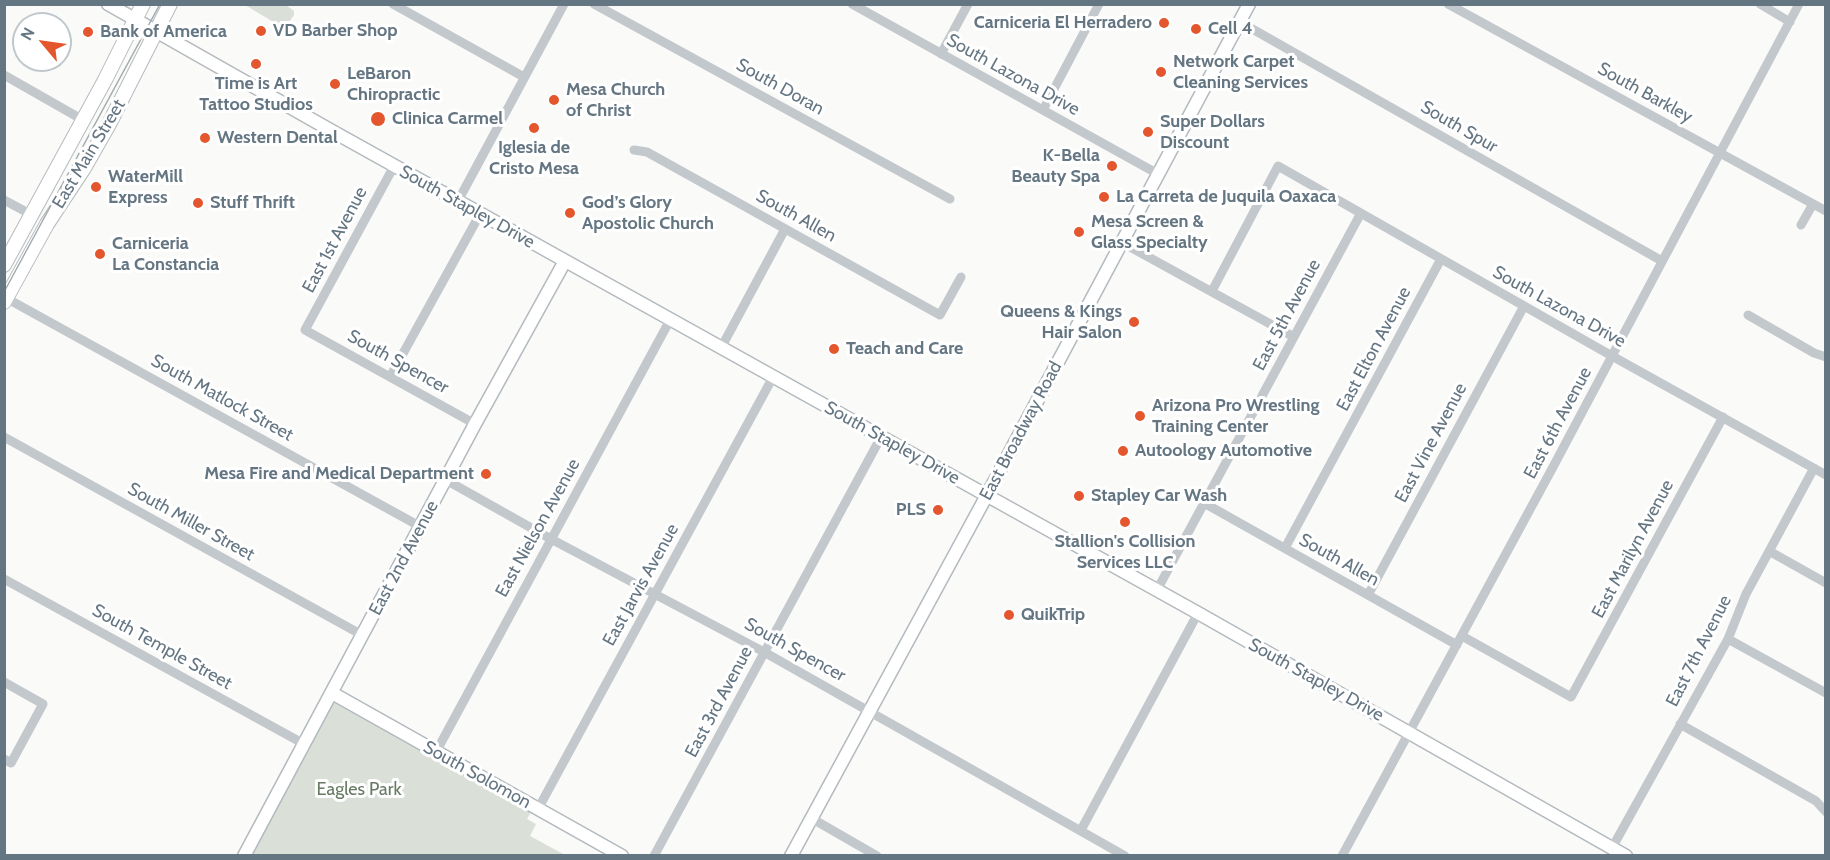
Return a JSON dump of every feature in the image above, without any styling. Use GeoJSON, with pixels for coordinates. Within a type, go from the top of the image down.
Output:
{"type":"FeatureCollection","features":[{"type":"Feature","properties":{"kind":"main road","name":"South Stapley Drive"},"geometry":{"type":"LineString","coordinates":[[108,4],[394,166],[1157,590],[1626,855]]}},
{"type":"Feature","properties":{"kind":"main road","name":"East Main Street"},"geometry":{"type":"LineString","coordinates":[[4,265],[143,4]]}},
{"type":"Feature","properties":{"kind":"main road","name":"East Main Street"},"geometry":{"type":"LineString","coordinates":[[5,300],[47,224],[84,168],[170,4]]}},
{"type":"Feature","properties":{"kind":"main road","name":"East Broadway Road"},"geometry":{"type":"LineString","coordinates":[[791,855],[987,495],[1249,4]]}},
{"type":"Feature","properties":{"kind":"main road","name":"East 2nd Avenue"},"geometry":{"type":"LineString","coordinates":[[244,855],[565,261]]}},
{"type":"Feature","properties":{"kind":"main road","name":"South Solomon"},"geometry":{"type":"LineString","coordinates":[[332,693],[622,855]]}},
{"type":"Feature","properties":{"kind":"street"},"geometry":{"type":"LineString","coordinates":[[393,4],[524,77]]}},
{"type":"Feature","properties":{"kind":"street"},"geometry":{"type":"LineString","coordinates":[[458,201],[564,4]]}},
{"type":"Feature","properties":{"kind":"street","name":"South Doran"},"geometry":{"type":"LineString","coordinates":[[594,4],[950,199]]}},
{"type":"Feature","properties":{"kind":"street","name":"South Lazona Drive"},"geometry":{"type":"LineString","coordinates":[[852,4],[1158,174]]}},
{"type":"Feature","properties":{"kind":"street"},"geometry":{"type":"LineString","coordinates":[[941,54],[968,4]]}},
{"type":"Feature","properties":{"kind":"street"},"geometry":{"type":"LineString","coordinates":[[1043,110],[1099,4]]}},
{"type":"Feature","properties":{"kind":"street","name":"South Barkley"},"geometry":{"type":"LineString","coordinates":[[1448,4],[1826,211]]}},
{"type":"Feature","properties":{"kind":"street"},"geometry":{"type":"LineString","coordinates":[[1760,4],[1790,22]]}},
{"type":"Feature","properties":{"kind":"street","name":"East 6th Avenue"},"geometry":{"type":"LineString","coordinates":[[1342,855],[1462,636],[1799,4]]}},
{"type":"Feature","properties":{"kind":"street","name":"South Spur"},"geometry":{"type":"LineString","coordinates":[[1240,22],[1662,261]]}},
{"type":"Feature","properties":{"kind":"street"},"geometry":{"type":"LineString","coordinates":[[4,75],[83,120]]}},
{"type":"Feature","properties":{"kind":"street","name":"South Allen"},"geometry":{"type":"LineString","coordinates":[[634,150],[647,152],[940,315],[962,277]]}},
{"type":"Feature","properties":{"kind":"street","name":"East 1st Avenue"},"geometry":{"type":"LineString","coordinates":[[305,330],[394,166]]}},
{"type":"Feature","properties":{"kind":"street","name":"South Lazona Drive"},"geometry":{"type":"LineString","coordinates":[[1212,291],[1278,166],[1826,475]]}},
{"type":"Feature","properties":{"kind":"street"},"geometry":{"type":"LineString","coordinates":[[4,200],[32,216]]}},
{"type":"Feature","properties":{"kind":"street"},"geometry":{"type":"LineString","coordinates":[[1800,225],[1813,204]]}},
{"type":"Feature","properties":{"kind":"street","name":"East 5th Avenue"},"geometry":{"type":"LineString","coordinates":[[1157,590],[1361,213]]}},
{"type":"Feature","properties":{"kind":"street"},"geometry":{"type":"LineString","coordinates":[[390,376],[480,214]]}},
{"type":"Feature","properties":{"kind":"street"},"geometry":{"type":"LineString","coordinates":[[721,348],[785,229]]}},
{"type":"Feature","properties":{"kind":"street"},"geometry":{"type":"LineString","coordinates":[[1122,242],[1294,337]]}},
{"type":"Feature","properties":{"kind":"street","name":"East Elton Avenue"},"geometry":{"type":"LineString","coordinates":[[1285,548],[1441,259]]}},
{"type":"Feature","properties":{"kind":"street","name":"South Matlock Street"},"geometry":{"type":"LineString","coordinates":[[5,300],[421,527]]}},
{"type":"Feature","properties":{"kind":"street","name":"East Vine Avenue"},"geometry":{"type":"LineString","coordinates":[[1368,595],[1524,306]]}},
{"type":"Feature","properties":{"kind":"street"},"geometry":{"type":"LineString","coordinates":[[1748,315],[1814,354],[1826,357]]}},
{"type":"Feature","properties":{"kind":"street","name":"East Nielson Avenue"},"geometry":{"type":"LineString","coordinates":[[436,752],[670,320]]}},
{"type":"Feature","properties":{"kind":"street","name":"South Spencer"},"geometry":{"type":"LineString","coordinates":[[305,330],[475,424]]}},
{"type":"Feature","properties":{"kind":"street","name":"East Jarvis Avenue"},"geometry":{"type":"LineString","coordinates":[[538,809],[773,377]]}},
{"type":"Feature","properties":{"kind":"street","name":"East Marilyn Avenue"},"geometry":{"type":"LineString","coordinates":[[1462,636],[1571,697],[1723,417]]}},
{"type":"Feature","properties":{"kind":"street","name":"South Miller Street"},"geometry":{"type":"LineString","coordinates":[[4,437],[363,635]]}},
{"type":"Feature","properties":{"kind":"street","name":"East 3rd Avenue"},"geometry":{"type":"LineString","coordinates":[[654,855],[881,437]]}},
{"type":"Feature","properties":{"kind":"street","name":"East 7th Avenue"},"geometry":{"type":"LineString","coordinates":[[1612,848],[1728,639],[1746,594],[1814,468]]}},
{"type":"Feature","properties":{"kind":"street","name":"South Spencer"},"geometry":{"type":"LineString","coordinates":[[446,480],[551,539],[764,652],[1125,855]]}},
{"type":"Feature","properties":{"kind":"street","name":"South Allen"},"geometry":{"type":"LineString","coordinates":[[1204,503],[1457,645]]}},
{"type":"Feature","properties":{"kind":"street"},"geometry":{"type":"LineString","coordinates":[[1769,551],[1826,583]]}},
{"type":"Feature","properties":{"kind":"street","name":"South Temple Street"},"geometry":{"type":"LineString","coordinates":[[4,579],[304,744]]}},
{"type":"Feature","properties":{"kind":"street"},"geometry":{"type":"LineString","coordinates":[[1081,830],[1198,613]]}},
{"type":"Feature","properties":{"kind":"street"},"geometry":{"type":"LineString","coordinates":[[1728,639],[1826,693]]}},
{"type":"Feature","properties":{"kind":"street"},"geometry":{"type":"LineString","coordinates":[[4,682],[44,704],[11,763],[4,759]]}},
{"type":"Feature","properties":{"kind":"street"},"geometry":{"type":"LineString","coordinates":[[1680,724],[1816,801],[1826,812]]}},
{"type":"Feature","properties":{"kind":"street"},"geometry":{"type":"LineString","coordinates":[[811,818],[877,855]]}},
{"type":"Feature","properties":{"kind":"green space"},"geometry":{"type":"Polygon","coordinates":[[[245,5],[286,5],[294,11],[294,15],[287,25],[282,27],[245,5]]]}},
{"type":"Feature","properties":{"kind":"green space","name":"Eagles Park"},"geometry":{"type":"Polygon","coordinates":[[[335,703],[531,812],[527,819],[536,824],[530,836],[565,855],[249,856],[332,704],[335,703]]]}},
{"type":"Feature","properties":{"kind":"tram line"},"geometry":{"type":"LineString","coordinates":[[4,292],[160,4]]}},
{"type":"Feature","properties":{"kind":"place","name":"Carniceria El Herradero"},"geometry":{"type":"Point","coordinates":[1164,23]}},
{"type":"Feature","properties":{"kind":"place","name":"Cell 4"},"geometry":{"type":"Point","coordinates":[1196,29]}},
{"type":"Feature","properties":{"kind":"place","name":"VD Barber Shop"},"geometry":{"type":"Point","coordinates":[261,31]}},
{"type":"Feature","properties":{"kind":"place","name":"Bank of America"},"geometry":{"type":"Point","coordinates":[88,32]}},
{"type":"Feature","properties":{"kind":"place","name":"Time is Art Tattoo Studios"},"geometry":{"type":"Point","coordinates":[256,64]}},
{"type":"Feature","properties":{"kind":"place","name":"Network Carpet Cleaning Services"},"geometry":{"type":"Point","coordinates":[1161,72]}},
{"type":"Feature","properties":{"kind":"place","name":"LeBaron Chiropractic"},"geometry":{"type":"Point","coordinates":[335,84]}},
{"type":"Feature","properties":{"kind":"place","name":"Mesa Church of Christ"},"geometry":{"type":"Point","coordinates":[554,100]}},
{"type":"Feature","properties":{"kind":"place","name":"Clinica Carmel"},"geometry":{"type":"Point","coordinates":[378,119]}},
{"type":"Feature","properties":{"kind":"place","name":"Iglesia de Cristo Mesa"},"geometry":{"type":"Point","coordinates":[534,128]}},
{"type":"Feature","properties":{"kind":"place","name":"Super Dollars Discount"},"geometry":{"type":"Point","coordinates":[1148,132]}},
{"type":"Feature","properties":{"kind":"place","name":"Western Dental"},"geometry":{"type":"Point","coordinates":[205,138]}},
{"type":"Feature","properties":{"kind":"place","name":"K-Bella Beauty Spa"},"geometry":{"type":"Point","coordinates":[1112,166]}},
{"type":"Feature","properties":{"kind":"place","name":"WaterMill Express"},"geometry":{"type":"Point","coordinates":[96,187]}},
{"type":"Feature","properties":{"kind":"place","name":"La Carreta de Juquila Oaxaca"},"geometry":{"type":"Point","coordinates":[1104,197]}},
{"type":"Feature","properties":{"kind":"place","name":"Stuff Thrift"},"geometry":{"type":"Point","coordinates":[198,203]}},
{"type":"Feature","properties":{"kind":"place","name":"God’s Glory Apostolic Church"},"geometry":{"type":"Point","coordinates":[570,213]}},
{"type":"Feature","properties":{"kind":"place","name":"Mesa Screen & Glass Specialty"},"geometry":{"type":"Point","coordinates":[1079,232]}},
{"type":"Feature","properties":{"kind":"place","name":"Carniceria La Constancia"},"geometry":{"type":"Point","coordinates":[100,254]}},
{"type":"Feature","properties":{"kind":"place","name":"Queens & Kings Hair Salon"},"geometry":{"type":"Point","coordinates":[1134,322]}},
{"type":"Feature","properties":{"kind":"place","name":"Teach and Care"},"geometry":{"type":"Point","coordinates":[834,349]}},
{"type":"Feature","properties":{"kind":"place","name":"Arizona Pro Wrestling Training Center"},"geometry":{"type":"Point","coordinates":[1140,416]}},
{"type":"Feature","properties":{"kind":"place","name":"Autoology Automotive"},"geometry":{"type":"Point","coordinates":[1123,451]}},
{"type":"Feature","properties":{"kind":"place","name":"Mesa Fire and Medical Department"},"geometry":{"type":"Point","coordinates":[486,474]}},
{"type":"Feature","properties":{"kind":"place","name":"Stapley Car Wash"},"geometry":{"type":"Point","coordinates":[1079,496]}},
{"type":"Feature","properties":{"kind":"place","name":"PLS"},"geometry":{"type":"Point","coordinates":[938,510]}},
{"type":"Feature","properties":{"kind":"place","name":"Stallion's Collision Services LLC"},"geometry":{"type":"Point","coordinates":[1125,522]}},
{"type":"Feature","properties":{"kind":"place","name":"QuikTrip"},"geometry":{"type":"Point","coordinates":[1009,615]}}]}
